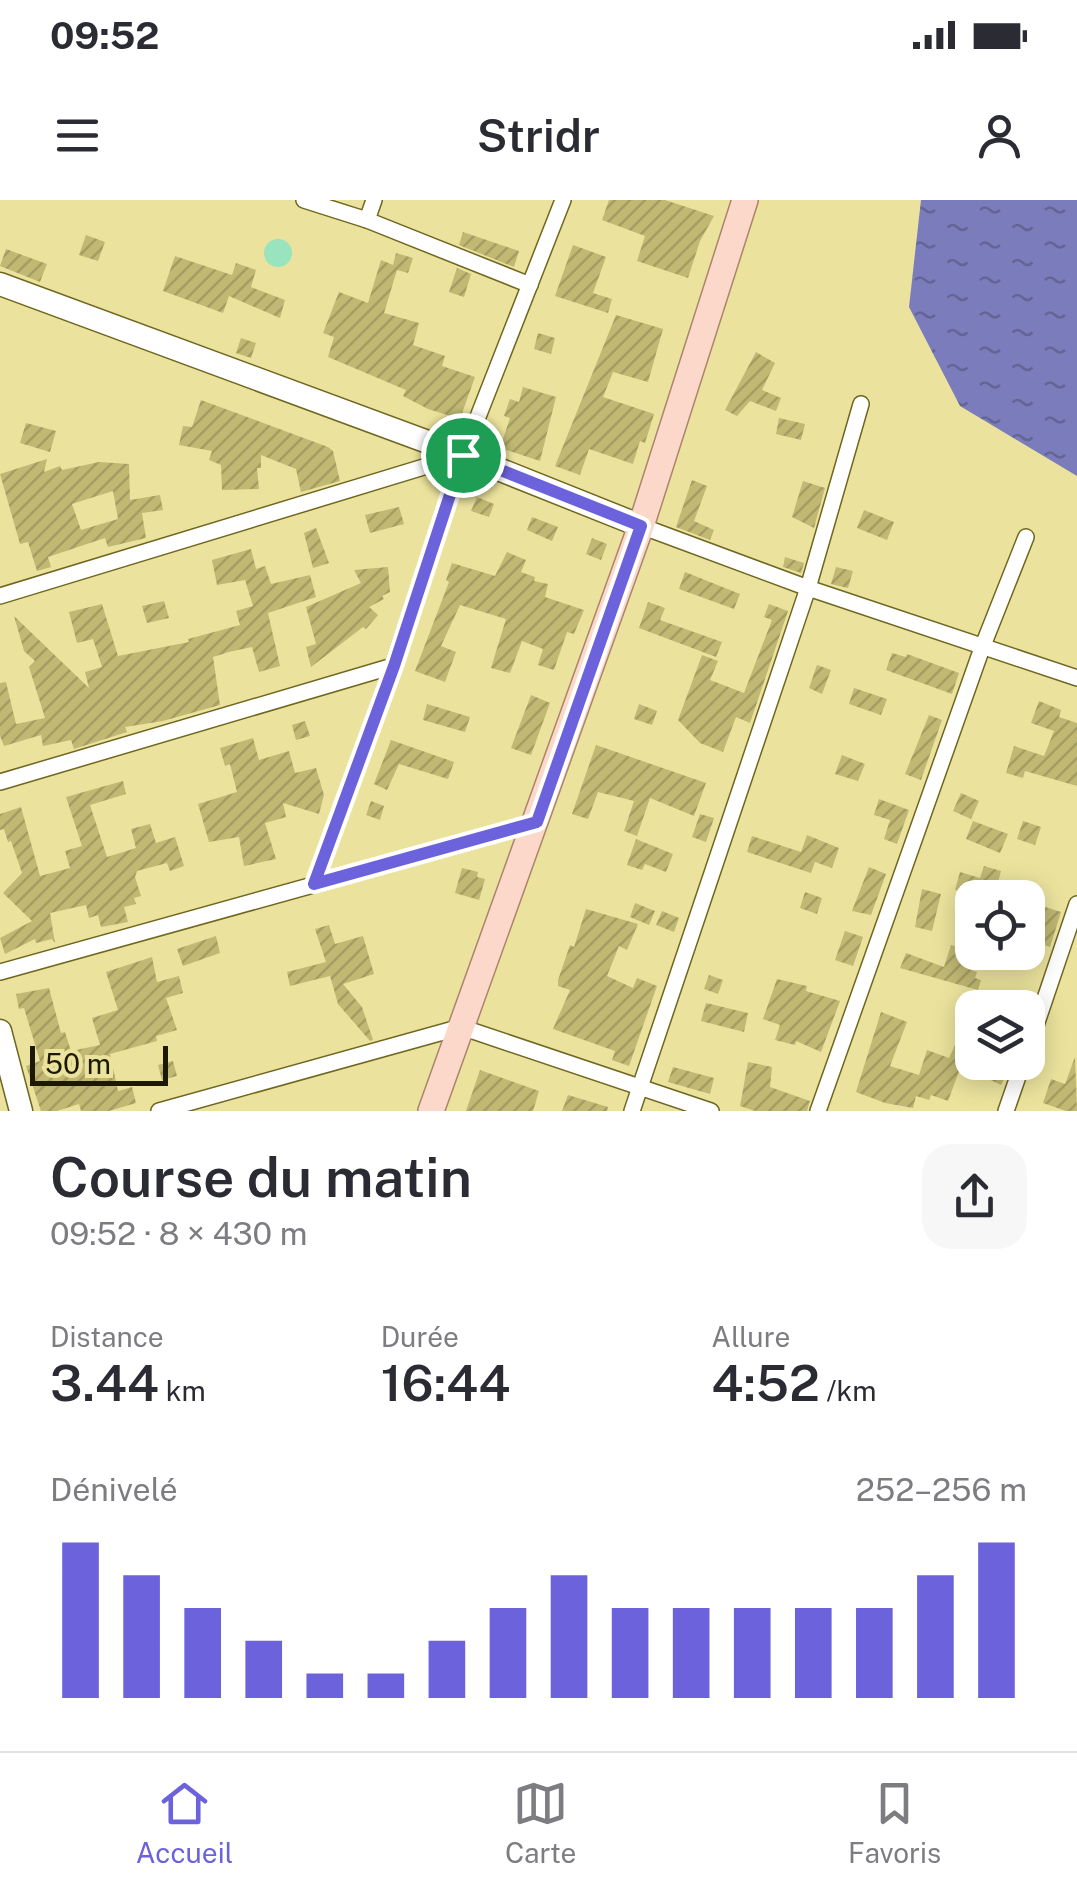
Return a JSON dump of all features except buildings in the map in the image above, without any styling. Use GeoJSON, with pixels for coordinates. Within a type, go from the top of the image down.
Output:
{"type":"FeatureCollection","features":[{"type":"Feature","properties":{"kind":"main road"},"geometry":{"type":"LineString","coordinates":[[430,1111],[641,526],[746,200]]}},
{"type":"Feature","properties":{"kind":"main road"},"geometry":{"type":"LineString","coordinates":[[0,284],[463,455],[641,526]]}},
{"type":"Feature","properties":{"kind":"main road"},"geometry":{"type":"LineString","coordinates":[[0,1031],[22,1111]]}},
{"type":"Feature","properties":{"kind":"street"},"geometry":{"type":"LineString","coordinates":[[304,200],[366,220],[530,285]]}},
{"type":"Feature","properties":{"kind":"street"},"geometry":{"type":"LineString","coordinates":[[366,220],[374,200]]}},
{"type":"Feature","properties":{"kind":"street"},"geometry":{"type":"LineString","coordinates":[[314,884],[394,666],[463,455],[563,200]]}},
{"type":"Feature","properties":{"kind":"street"},"geometry":{"type":"LineString","coordinates":[[632,1111],[808,588],[861,404]]}},
{"type":"Feature","properties":{"kind":"street"},"geometry":{"type":"LineString","coordinates":[[0,596],[463,455]]}},
{"type":"Feature","properties":{"kind":"street"},"geometry":{"type":"LineString","coordinates":[[641,526],[808,588],[1077,678]]}},
{"type":"Feature","properties":{"kind":"street"},"geometry":{"type":"LineString","coordinates":[[818,1111],[982,648],[1026,537]]}},
{"type":"Feature","properties":{"kind":"street"},"geometry":{"type":"LineString","coordinates":[[0,782],[394,666]]}},
{"type":"Feature","properties":{"kind":"street"},"geometry":{"type":"LineString","coordinates":[[0,972],[537,822]]}},
{"type":"Feature","properties":{"kind":"street"},"geometry":{"type":"LineString","coordinates":[[1045,999],[1077,904]]}},
{"type":"Feature","properties":{"kind":"street"},"geometry":{"type":"LineString","coordinates":[[159,1111],[462,1027],[711,1111]]}},
{"type":"Feature","properties":{"kind":"street"},"geometry":{"type":"LineString","coordinates":[[1006,1111],[1017,1080]]}},
{"type":"Feature","properties":{"kind":"green space"},"geometry":{"type":"Polygon","coordinates":[[[278,239],[288,243],[292,253],[288,263],[278,267],[268,263],[264,253],[268,243],[278,239]]]}},
{"type":"Feature","properties":{"kind":"water"},"geometry":{"type":"Polygon","coordinates":[[[921,200],[1077,200],[1077,476],[960,406],[909,307],[921,200]]]}},
{"type":"Feature","properties":{"kind":"route"},"geometry":{"type":"LineString","coordinates":[[463,455],[641,526],[537,822],[314,884],[394,666],[463,455]]}}]}
